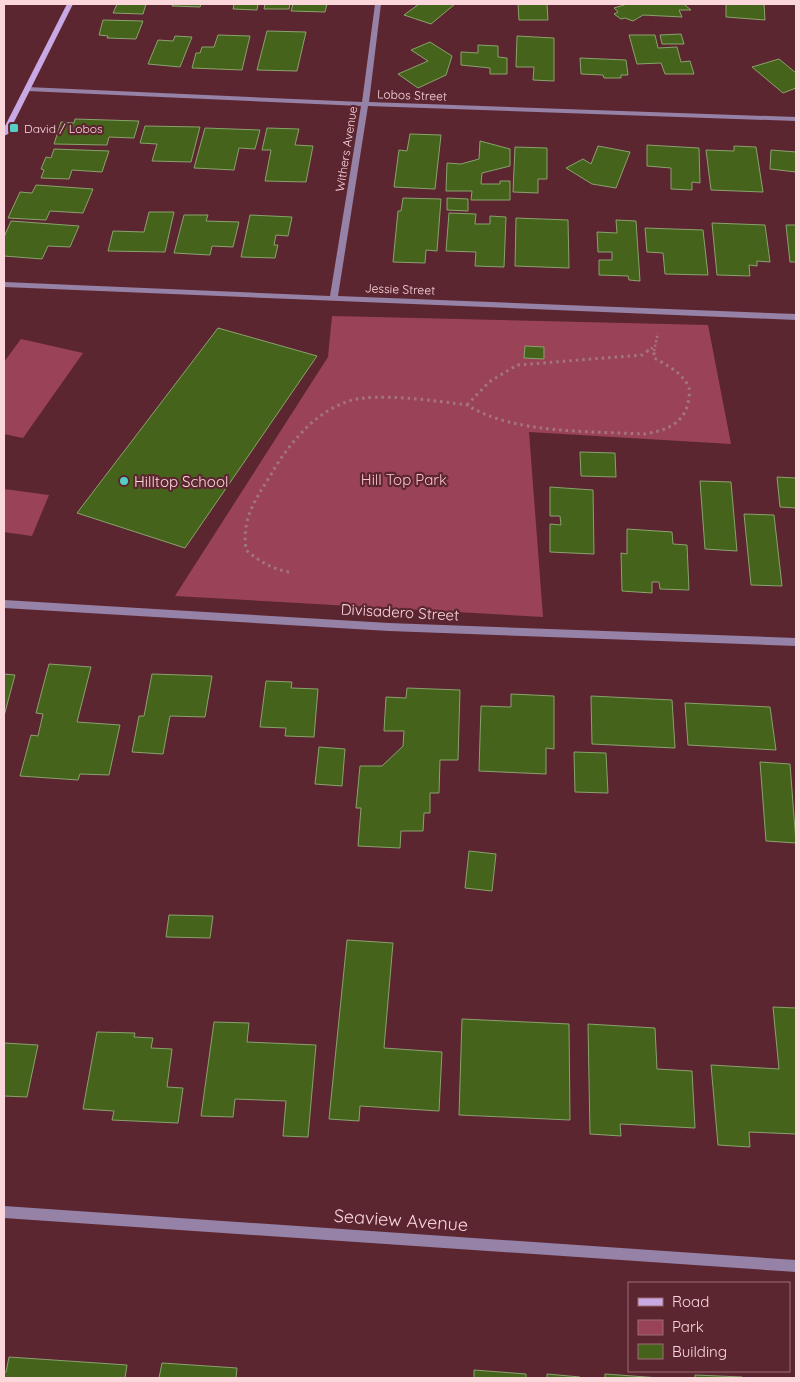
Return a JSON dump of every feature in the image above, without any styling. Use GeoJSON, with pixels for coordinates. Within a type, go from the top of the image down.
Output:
{"type":"FeatureCollection","features":[{"type":"Feature","properties":{"kind":"main road"},"geometry":{"type":"LineString","coordinates":[[4,134],[70,4]]}},
{"type":"Feature","properties":{"kind":"street","name":"Withers Avenue"},"geometry":{"type":"LineString","coordinates":[[334,298],[365,104],[378,4]]}},
{"type":"Feature","properties":{"kind":"street","name":"Lobos Street"},"geometry":{"type":"LineString","coordinates":[[27,89],[365,104],[796,119]]}},
{"type":"Feature","properties":{"kind":"street","name":"Jessie Street"},"geometry":{"type":"LineString","coordinates":[[4,285],[796,317]]}},
{"type":"Feature","properties":{"kind":"street","name":"Divisadero Street"},"geometry":{"type":"LineString","coordinates":[[4,604],[389,627],[796,642]]}},
{"type":"Feature","properties":{"kind":"street","name":"Seaview Avenue"},"geometry":{"type":"LineString","coordinates":[[4,1212],[796,1266]]}},
{"type":"Feature","properties":{"kind":"path"},"geometry":{"type":"LineString","coordinates":[[289,572],[275,570],[258,561],[246,550],[244,533],[250,511],[277,463],[296,438],[320,416],[348,401],[367,397],[420,399],[468,405],[480,414],[520,426],[644,434],[664,431],[678,423],[686,412],[689,388],[679,375],[654,358],[654,347],[658,338]]}},
{"type":"Feature","properties":{"kind":"path"},"geometry":{"type":"LineString","coordinates":[[468,405],[491,379],[503,371],[517,366],[642,355],[654,347]]}},
{"type":"Feature","properties":{"kind":"green space","name":"Hill Top Park"},"geometry":{"type":"Polygon","coordinates":[[[332,316],[708,325],[731,444],[529,432],[543,617],[175,596],[328,357],[332,316]]]}},
{"type":"Feature","properties":{"kind":"green space"},"geometry":{"type":"Polygon","coordinates":[[[21,339],[83,353],[23,438],[4,434],[4,362],[21,339]]]}},
{"type":"Feature","properties":{"kind":"green space"},"geometry":{"type":"Polygon","coordinates":[[[4,489],[49,495],[32,536],[4,532],[4,489]]]}},
{"type":"Feature","properties":{"kind":"building"},"geometry":{"type":"Polygon","coordinates":[[[117,4],[146,4],[143,14],[113,13],[117,4]]]}},
{"type":"Feature","properties":{"kind":"building"},"geometry":{"type":"Polygon","coordinates":[[[173,4],[201,4],[200,7],[172,6],[173,4]]]}},
{"type":"Feature","properties":{"kind":"building"},"geometry":{"type":"Polygon","coordinates":[[[234,4],[258,4],[257,10],[233,9],[234,4]]]}},
{"type":"Feature","properties":{"kind":"building"},"geometry":{"type":"Polygon","coordinates":[[[265,4],[290,4],[289,9],[264,9],[265,4]]]}},
{"type":"Feature","properties":{"kind":"building"},"geometry":{"type":"Polygon","coordinates":[[[293,4],[327,4],[325,12],[291,11],[293,4]]]}},
{"type":"Feature","properties":{"kind":"building"},"geometry":{"type":"Polygon","coordinates":[[[419,4],[455,4],[431,24],[404,15],[419,4]]]}},
{"type":"Feature","properties":{"kind":"building"},"geometry":{"type":"Polygon","coordinates":[[[518,4],[547,4],[548,20],[519,20],[518,4]]]}},
{"type":"Feature","properties":{"kind":"building"},"geometry":{"type":"Polygon","coordinates":[[[627,4],[688,4],[685,5],[691,10],[679,10],[682,17],[643,15],[633,21],[625,18],[621,19],[614,14],[618,12],[614,8],[627,4]]]}},
{"type":"Feature","properties":{"kind":"building"},"geometry":{"type":"Polygon","coordinates":[[[726,4],[764,4],[765,20],[726,17],[726,4]]]}},
{"type":"Feature","properties":{"kind":"building"},"geometry":{"type":"Polygon","coordinates":[[[103,20],[143,21],[136,39],[107,38],[108,36],[99,35],[103,20]]]}},
{"type":"Feature","properties":{"kind":"building"},"geometry":{"type":"Polygon","coordinates":[[[267,31],[306,32],[297,71],[257,70],[267,31]]]}},
{"type":"Feature","properties":{"kind":"building"},"geometry":{"type":"Polygon","coordinates":[[[681,34],[684,44],[662,44],[660,35],[681,34]]]}},
{"type":"Feature","properties":{"kind":"building"},"geometry":{"type":"Polygon","coordinates":[[[218,35],[250,36],[242,70],[192,68],[196,53],[200,53],[202,47],[214,47],[218,35]]]}},
{"type":"Feature","properties":{"kind":"building"},"geometry":{"type":"Polygon","coordinates":[[[629,35],[655,35],[658,48],[677,47],[681,62],[690,61],[694,74],[665,74],[661,63],[637,64],[629,35]]]}},
{"type":"Feature","properties":{"kind":"building"},"geometry":{"type":"Polygon","coordinates":[[[175,36],[192,37],[180,67],[148,64],[158,40],[173,41],[175,36]]]}},
{"type":"Feature","properties":{"kind":"building"},"geometry":{"type":"Polygon","coordinates":[[[517,36],[554,38],[554,81],[533,80],[534,67],[516,67],[517,36]]]}},
{"type":"Feature","properties":{"kind":"building"},"geometry":{"type":"Polygon","coordinates":[[[430,42],[452,56],[446,75],[418,88],[398,74],[428,61],[411,50],[430,42]]]}},
{"type":"Feature","properties":{"kind":"building"},"geometry":{"type":"Polygon","coordinates":[[[478,45],[498,46],[498,57],[507,58],[507,74],[490,74],[490,68],[461,65],[461,52],[478,53],[478,45]]]}},
{"type":"Feature","properties":{"kind":"building"},"geometry":{"type":"Polygon","coordinates":[[[580,58],[626,60],[628,75],[621,75],[621,78],[604,78],[603,75],[581,74],[580,58]]]}},
{"type":"Feature","properties":{"kind":"building"},"geometry":{"type":"Polygon","coordinates":[[[779,59],[796,73],[796,88],[783,93],[752,67],[779,59]]]}},
{"type":"Feature","properties":{"kind":"building"},"geometry":{"type":"Polygon","coordinates":[[[75,119],[139,121],[134,138],[109,137],[107,145],[54,144],[61,122],[74,123],[75,119]]]}},
{"type":"Feature","properties":{"kind":"building"},"geometry":{"type":"Polygon","coordinates":[[[145,126],[200,127],[191,162],[152,161],[157,144],[140,143],[145,126]]]}},
{"type":"Feature","properties":{"kind":"building"},"geometry":{"type":"Polygon","coordinates":[[[205,128],[260,130],[255,149],[239,148],[234,170],[194,168],[205,128]]]}},
{"type":"Feature","properties":{"kind":"building"},"geometry":{"type":"Polygon","coordinates":[[[267,128],[299,129],[295,145],[313,146],[306,182],[265,181],[271,150],[262,150],[267,128]]]}},
{"type":"Feature","properties":{"kind":"building"},"geometry":{"type":"Polygon","coordinates":[[[410,134],[441,135],[435,189],[394,187],[399,150],[407,151],[410,134]]]}},
{"type":"Feature","properties":{"kind":"building"},"geometry":{"type":"Polygon","coordinates":[[[480,141],[510,149],[510,166],[482,173],[481,184],[500,184],[500,181],[510,181],[510,200],[471,200],[472,191],[446,191],[447,163],[461,164],[479,159],[480,141]]]}},
{"type":"Feature","properties":{"kind":"building"},"geometry":{"type":"Polygon","coordinates":[[[647,145],[699,148],[700,183],[692,182],[692,190],[671,189],[671,168],[647,166],[647,145]]]}},
{"type":"Feature","properties":{"kind":"building"},"geometry":{"type":"Polygon","coordinates":[[[598,146],[630,152],[616,188],[592,184],[566,168],[583,159],[591,164],[598,146]]]}},
{"type":"Feature","properties":{"kind":"building"},"geometry":{"type":"Polygon","coordinates":[[[734,146],[756,147],[763,192],[711,190],[706,150],[734,151],[734,146]]]}},
{"type":"Feature","properties":{"kind":"building"},"geometry":{"type":"Polygon","coordinates":[[[515,147],[547,148],[547,179],[538,179],[538,193],[513,192],[515,147]]]}},
{"type":"Feature","properties":{"kind":"building"},"geometry":{"type":"Polygon","coordinates":[[[54,149],[109,151],[102,172],[72,170],[69,179],[41,178],[44,170],[41,169],[46,157],[51,158],[54,149]]]}},
{"type":"Feature","properties":{"kind":"building"},"geometry":{"type":"Polygon","coordinates":[[[771,150],[796,152],[796,172],[770,169],[771,150]]]}},
{"type":"Feature","properties":{"kind":"building"},"geometry":{"type":"Polygon","coordinates":[[[36,185],[93,189],[83,213],[50,211],[46,220],[8,218],[20,192],[32,193],[36,185]]]}},
{"type":"Feature","properties":{"kind":"building"},"geometry":{"type":"Polygon","coordinates":[[[403,198],[441,199],[437,251],[426,250],[425,263],[393,262],[398,211],[401,211],[403,198]]]}},
{"type":"Feature","properties":{"kind":"building"},"geometry":{"type":"Polygon","coordinates":[[[447,198],[468,199],[468,211],[447,210],[447,198]]]}},
{"type":"Feature","properties":{"kind":"building"},"geometry":{"type":"Polygon","coordinates":[[[149,212],[174,212],[165,252],[108,251],[113,231],[144,232],[149,212]]]}},
{"type":"Feature","properties":{"kind":"building"},"geometry":{"type":"Polygon","coordinates":[[[449,213],[476,214],[475,224],[490,224],[490,216],[506,217],[504,267],[475,266],[476,252],[446,251],[449,213]]]}},
{"type":"Feature","properties":{"kind":"building"},"geometry":{"type":"Polygon","coordinates":[[[184,215],[208,215],[206,221],[239,222],[233,247],[212,246],[210,255],[174,253],[184,215]]]}},
{"type":"Feature","properties":{"kind":"building"},"geometry":{"type":"Polygon","coordinates":[[[250,215],[292,217],[288,236],[276,235],[274,245],[278,245],[275,258],[241,257],[250,215]]]}},
{"type":"Feature","properties":{"kind":"building"},"geometry":{"type":"Polygon","coordinates":[[[516,218],[568,220],[569,268],[515,266],[516,218]]]}},
{"type":"Feature","properties":{"kind":"building"},"geometry":{"type":"Polygon","coordinates":[[[616,220],[636,221],[640,281],[629,280],[628,276],[599,275],[599,260],[612,260],[612,252],[598,252],[597,232],[617,233],[616,220]]]}},
{"type":"Feature","properties":{"kind":"building"},"geometry":{"type":"Polygon","coordinates":[[[11,221],[79,226],[70,247],[48,246],[42,259],[4,256],[4,237],[11,221]]]}},
{"type":"Feature","properties":{"kind":"building"},"geometry":{"type":"Polygon","coordinates":[[[712,223],[765,225],[770,262],[757,261],[757,266],[749,265],[750,276],[717,275],[712,223]]]}},
{"type":"Feature","properties":{"kind":"building"},"geometry":{"type":"Polygon","coordinates":[[[786,225],[796,225],[796,262],[790,262],[786,225]]]}},
{"type":"Feature","properties":{"kind":"building"},"geometry":{"type":"Polygon","coordinates":[[[645,228],[703,230],[708,275],[665,274],[663,253],[647,252],[645,228]]]}},
{"type":"Feature","properties":{"kind":"building"},"geometry":{"type":"Polygon","coordinates":[[[218,328],[317,356],[185,548],[77,513],[218,328]]]}},
{"type":"Feature","properties":{"kind":"building"},"geometry":{"type":"Polygon","coordinates":[[[525,346],[544,347],[544,359],[524,358],[525,346]]]}},
{"type":"Feature","properties":{"kind":"building"},"geometry":{"type":"Polygon","coordinates":[[[580,452],[615,453],[616,477],[581,476],[580,452]]]}},
{"type":"Feature","properties":{"kind":"building"},"geometry":{"type":"Polygon","coordinates":[[[777,477],[796,478],[796,508],[780,507],[777,477]]]}},
{"type":"Feature","properties":{"kind":"building"},"geometry":{"type":"Polygon","coordinates":[[[700,481],[731,482],[737,551],[705,549],[700,481]]]}},
{"type":"Feature","properties":{"kind":"building"},"geometry":{"type":"Polygon","coordinates":[[[550,487],[593,490],[594,554],[550,552],[550,524],[561,525],[560,516],[550,516],[550,487]]]}},
{"type":"Feature","properties":{"kind":"building"},"geometry":{"type":"Polygon","coordinates":[[[744,514],[774,515],[782,586],[751,585],[744,514]]]}},
{"type":"Feature","properties":{"kind":"building"},"geometry":{"type":"Polygon","coordinates":[[[627,529],[672,532],[673,544],[687,545],[689,590],[660,589],[659,582],[652,582],[652,593],[622,591],[621,553],[627,554],[627,529]]]}},
{"type":"Feature","properties":{"kind":"building"},"geometry":{"type":"Polygon","coordinates":[[[49,664],[91,667],[77,722],[120,725],[109,775],[80,774],[78,780],[20,776],[31,735],[38,736],[43,714],[36,713],[49,664]]]}},
{"type":"Feature","properties":{"kind":"building"},"geometry":{"type":"Polygon","coordinates":[[[4,674],[15,675],[4,716],[4,674]]]}},
{"type":"Feature","properties":{"kind":"building"},"geometry":{"type":"Polygon","coordinates":[[[152,674],[212,676],[205,717],[170,716],[163,754],[132,752],[139,716],[144,716],[152,674]]]}},
{"type":"Feature","properties":{"kind":"building"},"geometry":{"type":"Polygon","coordinates":[[[266,681],[292,682],[291,688],[318,689],[314,737],[285,736],[286,728],[260,727],[266,681]]]}},
{"type":"Feature","properties":{"kind":"building"},"geometry":{"type":"Polygon","coordinates":[[[407,688],[460,690],[458,760],[440,760],[439,793],[430,793],[430,813],[424,813],[423,831],[401,831],[400,848],[358,846],[361,808],[356,808],[360,766],[382,766],[403,746],[404,731],[384,731],[386,697],[406,698],[407,688]]]}},
{"type":"Feature","properties":{"kind":"building"},"geometry":{"type":"Polygon","coordinates":[[[511,694],[554,696],[554,749],[546,748],[546,774],[479,771],[481,706],[511,707],[511,694]]]}},
{"type":"Feature","properties":{"kind":"building"},"geometry":{"type":"Polygon","coordinates":[[[591,696],[672,700],[675,748],[592,744],[591,696]]]}},
{"type":"Feature","properties":{"kind":"building"},"geometry":{"type":"Polygon","coordinates":[[[685,703],[770,707],[776,750],[688,745],[685,703]]]}},
{"type":"Feature","properties":{"kind":"building"},"geometry":{"type":"Polygon","coordinates":[[[319,747],[345,749],[342,786],[315,784],[319,747]]]}},
{"type":"Feature","properties":{"kind":"building"},"geometry":{"type":"Polygon","coordinates":[[[574,752],[606,753],[608,793],[575,792],[574,752]]]}},
{"type":"Feature","properties":{"kind":"building"},"geometry":{"type":"Polygon","coordinates":[[[760,762],[790,764],[796,843],[766,841],[760,762]]]}},
{"type":"Feature","properties":{"kind":"building"},"geometry":{"type":"Polygon","coordinates":[[[469,851],[496,854],[492,891],[465,888],[469,851]]]}},
{"type":"Feature","properties":{"kind":"building"},"geometry":{"type":"Polygon","coordinates":[[[169,915],[213,916],[210,938],[166,937],[169,915]]]}},
{"type":"Feature","properties":{"kind":"building"},"geometry":{"type":"Polygon","coordinates":[[[347,940],[393,943],[384,1048],[442,1052],[439,1111],[360,1106],[359,1121],[329,1119],[347,940]]]}},
{"type":"Feature","properties":{"kind":"building"},"geometry":{"type":"Polygon","coordinates":[[[773,1007],[796,1008],[796,1134],[749,1132],[750,1147],[718,1145],[711,1065],[779,1069],[773,1007]]]}},
{"type":"Feature","properties":{"kind":"building"},"geometry":{"type":"Polygon","coordinates":[[[462,1019],[569,1024],[570,1120],[459,1115],[462,1019]]]}},
{"type":"Feature","properties":{"kind":"building"},"geometry":{"type":"Polygon","coordinates":[[[214,1022],[249,1023],[247,1042],[316,1045],[308,1137],[283,1136],[286,1101],[235,1099],[233,1117],[201,1116],[214,1022]]]}},
{"type":"Feature","properties":{"kind":"building"},"geometry":{"type":"Polygon","coordinates":[[[588,1024],[655,1028],[657,1069],[692,1071],[695,1128],[620,1124],[621,1136],[590,1134],[588,1024]]]}},
{"type":"Feature","properties":{"kind":"building"},"geometry":{"type":"Polygon","coordinates":[[[97,1032],[135,1033],[134,1037],[153,1038],[151,1048],[172,1049],[167,1087],[183,1088],[178,1123],[112,1120],[114,1111],[83,1109],[97,1032]]]}},
{"type":"Feature","properties":{"kind":"building"},"geometry":{"type":"Polygon","coordinates":[[[4,1043],[38,1045],[27,1097],[4,1096],[4,1043]]]}},
{"type":"Feature","properties":{"kind":"building"},"geometry":{"type":"Polygon","coordinates":[[[9,1357],[127,1365],[125,1378],[4,1378],[9,1357]]]}},
{"type":"Feature","properties":{"kind":"building"},"geometry":{"type":"Polygon","coordinates":[[[162,1363],[237,1368],[236,1378],[159,1378],[162,1363]]]}},
{"type":"Feature","properties":{"kind":"building"},"geometry":{"type":"Polygon","coordinates":[[[474,1370],[526,1374],[526,1378],[474,1378],[474,1370]]]}},
{"type":"Feature","properties":{"kind":"building"},"geometry":{"type":"Polygon","coordinates":[[[547,1374],[580,1377],[580,1378],[547,1378],[547,1374]]]}},
{"type":"Feature","properties":{"kind":"building"},"geometry":{"type":"Polygon","coordinates":[[[605,1374],[660,1378],[605,1378],[605,1374]]]}},
{"type":"Feature","properties":{"kind":"building"},"geometry":{"type":"Polygon","coordinates":[[[695,1375],[742,1377],[742,1378],[695,1378],[695,1375]]]}},
{"type":"Feature","properties":{"kind":"place","name":"David / Lobos"},"geometry":{"type":"Point","coordinates":[14,128]}},
{"type":"Feature","properties":{"kind":"place","name":"Hilltop School"},"geometry":{"type":"Point","coordinates":[124,481]}}]}
